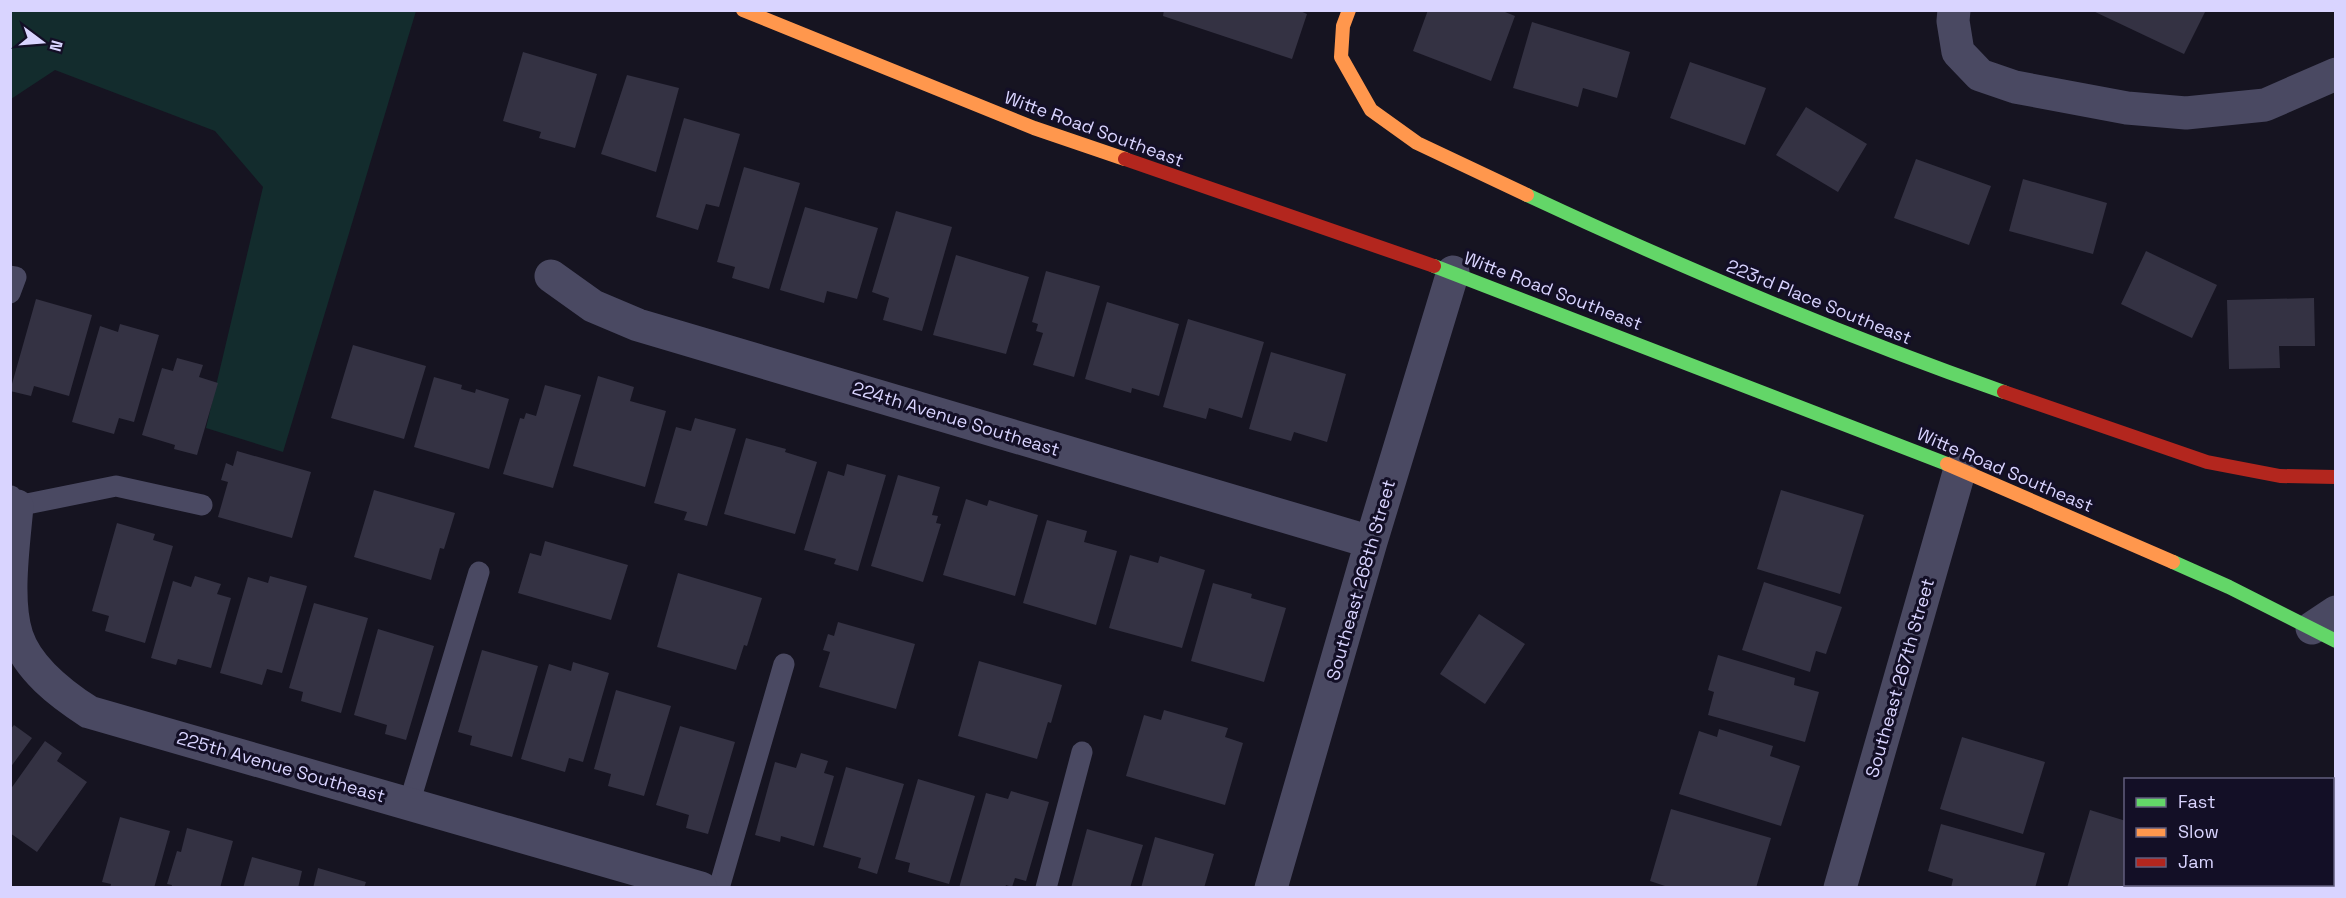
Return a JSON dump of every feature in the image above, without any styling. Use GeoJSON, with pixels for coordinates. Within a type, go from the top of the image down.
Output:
{"type":"FeatureCollection","features":[{"type":"Feature","properties":{"kind":"street","name":"Witte Road Southeast"},"geometry":{"type":"LineString","coordinates":[[743,10],[1034,128],[1453,272],[1716,373],[1960,469],[2328,627]]}},
{"type":"Feature","properties":{"kind":"street","name":"223rd Place Southeast"},"geometry":{"type":"LineString","coordinates":[[1349,10],[1343,26],[1341,57],[1371,110],[1417,143],[1658,256],[1921,363],[2229,469],[2271,476],[2336,477]]}},
{"type":"Feature","properties":{"kind":"street"},"geometry":{"type":"LineString","coordinates":[[1954,10],[1953,21],[1958,52],[1980,75],[2015,87],[2127,108],[2186,113],[2265,105],[2336,74]]}},
{"type":"Feature","properties":{"kind":"street","name":"Southeast 268th Street"},"geometry":{"type":"LineString","coordinates":[[1271,888],[1371,542],[1453,272]]}},
{"type":"Feature","properties":{"kind":"street","name":"224th Avenue Southeast"},"geometry":{"type":"LineString","coordinates":[[551,276],[592,306],[638,325],[1371,542]]}},
{"type":"Feature","properties":{"kind":"street","name":"Southeast 267th Street"},"geometry":{"type":"LineString","coordinates":[[1839,888],[1960,469]]}},
{"type":"Feature","properties":{"kind":"street","name":"225th Avenue Southeast"},"geometry":{"type":"LineString","coordinates":[[13,502],[12,610],[16,635],[27,656],[61,694],[89,712],[701,888]]}},
{"type":"Feature","properties":{"kind":"lane"},"geometry":{"type":"LineString","coordinates":[[10,276],[15,278],[10,293]]}},
{"type":"Feature","properties":{"kind":"lane"},"geometry":{"type":"LineString","coordinates":[[13,502],[116,486],[202,505]]}},
{"type":"Feature","properties":{"kind":"lane"},"geometry":{"type":"LineString","coordinates":[[409,804],[479,572]]}},
{"type":"Feature","properties":{"kind":"lane"},"geometry":{"type":"LineString","coordinates":[[719,888],[784,664]]}},
{"type":"Feature","properties":{"kind":"lane"},"geometry":{"type":"LineString","coordinates":[[1046,888],[1082,752]]}},
{"type":"Feature","properties":{"kind":"green space"},"geometry":{"type":"Polygon","coordinates":[[[11,11],[416,11],[283,452],[206,428],[263,187],[215,131],[55,70],[11,99],[11,11]]]}},
{"type":"Feature","properties":{"kind":"building"},"geometry":{"type":"Polygon","coordinates":[[[1164,10],[1298,10],[1307,14],[1292,59],[1163,16],[1164,10]]]}},
{"type":"Feature","properties":{"kind":"building"},"geometry":{"type":"Polygon","coordinates":[[[1428,10],[1500,10],[1515,16],[1491,81],[1413,51],[1428,10]]]}},
{"type":"Feature","properties":{"kind":"building"},"geometry":{"type":"Polygon","coordinates":[[[2091,10],[2206,10],[2184,54],[2091,10]]]}},
{"type":"Feature","properties":{"kind":"building"},"geometry":{"type":"Polygon","coordinates":[[[1532,22],[1630,52],[1617,98],[1583,88],[1578,107],[1513,88],[1532,22]]]}},
{"type":"Feature","properties":{"kind":"building"},"geometry":{"type":"Polygon","coordinates":[[[523,52],[597,74],[575,148],[539,138],[541,132],[503,121],[523,52]]]}},
{"type":"Feature","properties":{"kind":"building"},"geometry":{"type":"Polygon","coordinates":[[[1690,62],[1766,88],[1745,145],[1670,118],[1690,62]]]}},
{"type":"Feature","properties":{"kind":"building"},"geometry":{"type":"Polygon","coordinates":[[[627,75],[679,88],[656,172],[601,154],[627,75]]]}},
{"type":"Feature","properties":{"kind":"building"},"geometry":{"type":"Polygon","coordinates":[[[1806,107],[1867,144],[1838,192],[1776,155],[1806,107]]]}},
{"type":"Feature","properties":{"kind":"building"},"geometry":{"type":"Polygon","coordinates":[[[684,118],[740,134],[719,207],[706,204],[698,230],[656,217],[684,118]]]}},
{"type":"Feature","properties":{"kind":"building"},"geometry":{"type":"Polygon","coordinates":[[[1916,159],[1991,186],[1969,245],[1894,218],[1916,159]]]}},
{"type":"Feature","properties":{"kind":"building"},"geometry":{"type":"Polygon","coordinates":[[[744,167],[800,183],[769,289],[732,278],[735,267],[717,262],[744,167]]]}},
{"type":"Feature","properties":{"kind":"building"},"geometry":{"type":"Polygon","coordinates":[[[2023,179],[2107,203],[2093,254],[2009,231],[2023,179]]]}},
{"type":"Feature","properties":{"kind":"building"},"geometry":{"type":"Polygon","coordinates":[[[805,207],[878,228],[857,299],[827,291],[824,303],[780,290],[805,207]]]}},
{"type":"Feature","properties":{"kind":"building"},"geometry":{"type":"Polygon","coordinates":[[[896,211],[952,227],[922,331],[883,320],[889,298],[872,292],[896,211]]]}},
{"type":"Feature","properties":{"kind":"building"},"geometry":{"type":"Polygon","coordinates":[[[2146,251],[2217,285],[2192,338],[2121,304],[2146,251]]]}},
{"type":"Feature","properties":{"kind":"building"},"geometry":{"type":"Polygon","coordinates":[[[956,255],[1029,277],[1006,354],[933,335],[956,255]]]}},
{"type":"Feature","properties":{"kind":"building"},"geometry":{"type":"Polygon","coordinates":[[[1046,271],[1100,286],[1074,377],[1033,365],[1043,333],[1036,331],[1038,324],[1032,322],[1046,271]]]}},
{"type":"Feature","properties":{"kind":"building"},"geometry":{"type":"Polygon","coordinates":[[[2314,298],[2315,346],[2279,346],[2280,368],[2229,369],[2227,300],[2314,298]]]}},
{"type":"Feature","properties":{"kind":"building"},"geometry":{"type":"Polygon","coordinates":[[[36,299],[92,315],[69,396],[34,386],[31,396],[10,391],[36,299]]]}},
{"type":"Feature","properties":{"kind":"building"},"geometry":{"type":"Polygon","coordinates":[[[1107,302],[1179,324],[1159,396],[1132,388],[1131,393],[1085,379],[1107,302]]]}},
{"type":"Feature","properties":{"kind":"building"},"geometry":{"type":"Polygon","coordinates":[[[1188,319],[1264,342],[1242,418],[1209,408],[1206,419],[1163,407],[1188,319]]]}},
{"type":"Feature","properties":{"kind":"building"},"geometry":{"type":"Polygon","coordinates":[[[120,324],[159,335],[134,422],[119,418],[114,434],[72,422],[100,326],[118,332],[120,324]]]}},
{"type":"Feature","properties":{"kind":"building"},"geometry":{"type":"Polygon","coordinates":[[[353,345],[426,366],[404,439],[331,418],[353,345]]]}},
{"type":"Feature","properties":{"kind":"building"},"geometry":{"type":"Polygon","coordinates":[[[1271,352],[1346,374],[1327,442],[1294,432],[1291,441],[1249,429],[1271,352]]]}},
{"type":"Feature","properties":{"kind":"building"},"geometry":{"type":"Polygon","coordinates":[[[177,358],[203,365],[199,377],[218,383],[197,455],[174,449],[175,445],[142,435],[162,368],[173,371],[177,358]]]}},
{"type":"Feature","properties":{"kind":"building"},"geometry":{"type":"Polygon","coordinates":[[[598,376],[634,387],[630,401],[666,411],[645,487],[573,466],[598,376]]]}},
{"type":"Feature","properties":{"kind":"building"},"geometry":{"type":"Polygon","coordinates":[[[434,377],[462,385],[461,389],[475,393],[476,389],[509,399],[489,469],[414,447],[434,377]]]}},
{"type":"Feature","properties":{"kind":"building"},"geometry":{"type":"Polygon","coordinates":[[[545,385],[581,395],[553,488],[503,474],[520,418],[524,419],[526,413],[536,416],[545,385]]]}},
{"type":"Feature","properties":{"kind":"building"},"geometry":{"type":"Polygon","coordinates":[[[695,418],[736,429],[707,526],[684,520],[687,512],[654,503],[676,427],[691,431],[695,418]]]}},
{"type":"Feature","properties":{"kind":"building"},"geometry":{"type":"Polygon","coordinates":[[[746,438],[786,449],[785,452],[817,462],[795,534],[724,514],[746,438]]]}},
{"type":"Feature","properties":{"kind":"building"},"geometry":{"type":"Polygon","coordinates":[[[237,451],[311,472],[292,538],[218,517],[228,482],[221,480],[226,463],[233,466],[237,451]]]}},
{"type":"Feature","properties":{"kind":"building"},"geometry":{"type":"Polygon","coordinates":[[[847,464],[886,475],[858,571],[834,564],[836,559],[804,550],[828,471],[844,476],[847,464]]]}},
{"type":"Feature","properties":{"kind":"building"},"geometry":{"type":"Polygon","coordinates":[[[898,475],[940,487],[932,515],[938,516],[936,523],[941,524],[923,582],[871,566],[898,475]]]}},
{"type":"Feature","properties":{"kind":"building"},"geometry":{"type":"Polygon","coordinates":[[[374,490],[455,513],[444,549],[440,548],[431,580],[354,557],[374,490]]]}},
{"type":"Feature","properties":{"kind":"building"},"geometry":{"type":"Polygon","coordinates":[[[1781,490],[1864,515],[1840,594],[1757,569],[1781,490]]]}},
{"type":"Feature","properties":{"kind":"building"},"geometry":{"type":"Polygon","coordinates":[[[966,499],[987,506],[989,500],[1038,515],[1015,596],[943,575],[966,499]]]}},
{"type":"Feature","properties":{"kind":"building"},"geometry":{"type":"Polygon","coordinates":[[[1047,520],[1087,531],[1084,542],[1117,551],[1096,625],[1023,603],[1047,520]]]}},
{"type":"Feature","properties":{"kind":"building"},"geometry":{"type":"Polygon","coordinates":[[[117,523],[155,534],[153,540],[173,546],[145,643],[105,631],[109,616],[92,611],[117,523]]]}},
{"type":"Feature","properties":{"kind":"building"},"geometry":{"type":"Polygon","coordinates":[[[545,541],[628,565],[611,620],[518,593],[530,553],[541,556],[545,541]]]}},
{"type":"Feature","properties":{"kind":"building"},"geometry":{"type":"Polygon","coordinates":[[[1130,555],[1158,563],[1160,556],[1205,570],[1182,648],[1109,628],[1130,555]]]}},
{"type":"Feature","properties":{"kind":"building"},"geometry":{"type":"Polygon","coordinates":[[[678,573],[762,598],[747,646],[744,645],[736,670],[657,647],[678,573]]]}},
{"type":"Feature","properties":{"kind":"building"},"geometry":{"type":"Polygon","coordinates":[[[195,576],[221,584],[217,594],[231,598],[211,668],[178,659],[176,665],[151,658],[173,581],[191,587],[195,576]]]}},
{"type":"Feature","properties":{"kind":"building"},"geometry":{"type":"Polygon","coordinates":[[[270,576],[307,586],[282,673],[267,669],[262,685],[220,673],[248,577],[268,583],[270,576]]]}},
{"type":"Feature","properties":{"kind":"building"},"geometry":{"type":"Polygon","coordinates":[[[1764,582],[1842,607],[1826,654],[1816,651],[1810,672],[1742,650],[1764,582]]]}},
{"type":"Feature","properties":{"kind":"building"},"geometry":{"type":"Polygon","coordinates":[[[1213,583],[1252,594],[1251,598],[1286,608],[1264,682],[1191,661],[1213,583]]]}},
{"type":"Feature","properties":{"kind":"building"},"geometry":{"type":"Polygon","coordinates":[[[314,603],[368,618],[341,713],[301,701],[303,692],[289,688],[314,603]]]}},
{"type":"Feature","properties":{"kind":"building"},"geometry":{"type":"Polygon","coordinates":[[[1479,614],[1525,644],[1485,704],[1440,674],[1479,614]]]}},
{"type":"Feature","properties":{"kind":"building"},"geometry":{"type":"Polygon","coordinates":[[[838,622],[915,644],[896,709],[819,687],[830,652],[823,650],[828,634],[834,636],[838,622]]]}},
{"type":"Feature","properties":{"kind":"building"},"geometry":{"type":"Polygon","coordinates":[[[378,629],[434,646],[406,740],[385,734],[387,725],[354,715],[378,629]]]}},
{"type":"Feature","properties":{"kind":"building"},"geometry":{"type":"Polygon","coordinates":[[[482,650],[538,666],[512,757],[470,745],[472,736],[458,732],[482,650]]]}},
{"type":"Feature","properties":{"kind":"building"},"geometry":{"type":"Polygon","coordinates":[[[1718,655],[1795,678],[1794,685],[1819,692],[1805,742],[1708,715],[1714,692],[1708,690],[1718,655]]]}},
{"type":"Feature","properties":{"kind":"building"},"geometry":{"type":"Polygon","coordinates":[[[979,661],[1062,685],[1037,759],[958,736],[979,661]]]}},
{"type":"Feature","properties":{"kind":"building"},"geometry":{"type":"Polygon","coordinates":[[[573,662],[609,673],[583,762],[569,758],[565,772],[521,759],[549,664],[571,671],[573,662]]]}},
{"type":"Feature","properties":{"kind":"building"},"geometry":{"type":"Polygon","coordinates":[[[616,690],[671,706],[644,796],[608,786],[611,774],[594,769],[616,690]]]}},
{"type":"Feature","properties":{"kind":"building"},"geometry":{"type":"Polygon","coordinates":[[[1164,710],[1228,728],[1225,737],[1243,743],[1225,805],[1126,776],[1144,715],[1161,720],[1164,710]]]}},
{"type":"Feature","properties":{"kind":"building"},"geometry":{"type":"Polygon","coordinates":[[[14,725],[32,738],[10,768],[10,730],[14,725]]]}},
{"type":"Feature","properties":{"kind":"building"},"geometry":{"type":"Polygon","coordinates":[[[680,726],[735,742],[708,834],[686,828],[689,815],[656,805],[680,726]]]}},
{"type":"Feature","properties":{"kind":"building"},"geometry":{"type":"Polygon","coordinates":[[[1719,729],[1773,746],[1770,756],[1800,766],[1781,826],[1679,794],[1699,731],[1717,737],[1719,729]]]}},
{"type":"Feature","properties":{"kind":"building"},"geometry":{"type":"Polygon","coordinates":[[[1962,737],[2045,762],[2023,834],[1940,809],[1962,737]]]}},
{"type":"Feature","properties":{"kind":"building"},"geometry":{"type":"Polygon","coordinates":[[[45,741],[62,753],[57,761],[87,782],[37,852],[10,833],[10,790],[45,741]]]}},
{"type":"Feature","properties":{"kind":"building"},"geometry":{"type":"Polygon","coordinates":[[[801,753],[828,761],[824,773],[834,776],[814,846],[781,836],[780,842],[755,835],[775,762],[796,768],[801,753]]]}},
{"type":"Feature","properties":{"kind":"building"},"geometry":{"type":"Polygon","coordinates":[[[846,767],[904,784],[877,874],[858,868],[861,858],[823,847],[846,767]]]}},
{"type":"Feature","properties":{"kind":"building"},"geometry":{"type":"Polygon","coordinates":[[[918,779],[975,796],[949,884],[908,872],[910,863],[895,859],[918,779]]]}},
{"type":"Feature","properties":{"kind":"building"},"geometry":{"type":"Polygon","coordinates":[[[1011,791],[1049,802],[1026,881],[1015,878],[1012,887],[1006,885],[1005,888],[959,888],[986,793],[1008,799],[1011,791]]]}},
{"type":"Feature","properties":{"kind":"building"},"geometry":{"type":"Polygon","coordinates":[[[1671,809],[1771,838],[1756,888],[1671,888],[1650,881],[1671,809]]]}},
{"type":"Feature","properties":{"kind":"building"},"geometry":{"type":"Polygon","coordinates":[[[2090,810],[2124,820],[2124,886],[2144,886],[2143,888],[2067,888],[2090,810]]]}},
{"type":"Feature","properties":{"kind":"building"},"geometry":{"type":"Polygon","coordinates":[[[120,817],[170,831],[154,888],[110,888],[111,884],[102,882],[120,817]]]}},
{"type":"Feature","properties":{"kind":"building"},"geometry":{"type":"Polygon","coordinates":[[[1941,824],[2045,853],[2035,888],[1951,888],[1953,879],[1928,871],[1941,824]]]}},
{"type":"Feature","properties":{"kind":"building"},"geometry":{"type":"Polygon","coordinates":[[[187,828],[233,841],[220,888],[171,888],[172,885],[167,884],[177,851],[181,852],[187,828]]]}},
{"type":"Feature","properties":{"kind":"building"},"geometry":{"type":"Polygon","coordinates":[[[1087,829],[1143,845],[1130,888],[1071,888],[1087,829]]]}},
{"type":"Feature","properties":{"kind":"building"},"geometry":{"type":"Polygon","coordinates":[[[1155,837],[1214,854],[1204,888],[1141,888],[1155,837]]]}},
{"type":"Feature","properties":{"kind":"building"},"geometry":{"type":"Polygon","coordinates":[[[252,857],[302,871],[298,888],[243,888],[252,857]]]}},
{"type":"Feature","properties":{"kind":"building"},"geometry":{"type":"Polygon","coordinates":[[[318,868],[366,882],[364,888],[313,888],[318,868]]]}},
{"type":"Feature","properties":{"kind":"traffic: fast"},"geometry":{"type":"LineString","coordinates":[[1527,195],[1763,300],[2004,392]]}},
{"type":"Feature","properties":{"kind":"traffic: fast"},"geometry":{"type":"LineString","coordinates":[[1434,266],[1947,464]]}},
{"type":"Feature","properties":{"kind":"traffic: fast"},"geometry":{"type":"LineString","coordinates":[[2173,562],[2229,587],[2336,641]]}},
{"type":"Feature","properties":{"kind":"traffic: slow"},"geometry":{"type":"LineString","coordinates":[[743,10],[1034,128],[1125,159]]}},
{"type":"Feature","properties":{"kind":"traffic: slow"},"geometry":{"type":"LineString","coordinates":[[1349,10],[1343,26],[1341,57],[1371,110],[1417,143],[1527,195]]}},
{"type":"Feature","properties":{"kind":"traffic: slow"},"geometry":{"type":"LineString","coordinates":[[1947,464],[2173,562]]}},
{"type":"Feature","properties":{"kind":"traffic: jam"},"geometry":{"type":"LineString","coordinates":[[1125,159],[1434,266]]}},
{"type":"Feature","properties":{"kind":"traffic: jam"},"geometry":{"type":"LineString","coordinates":[[2004,392],[2207,462],[2280,476],[2336,477]]}}]}
